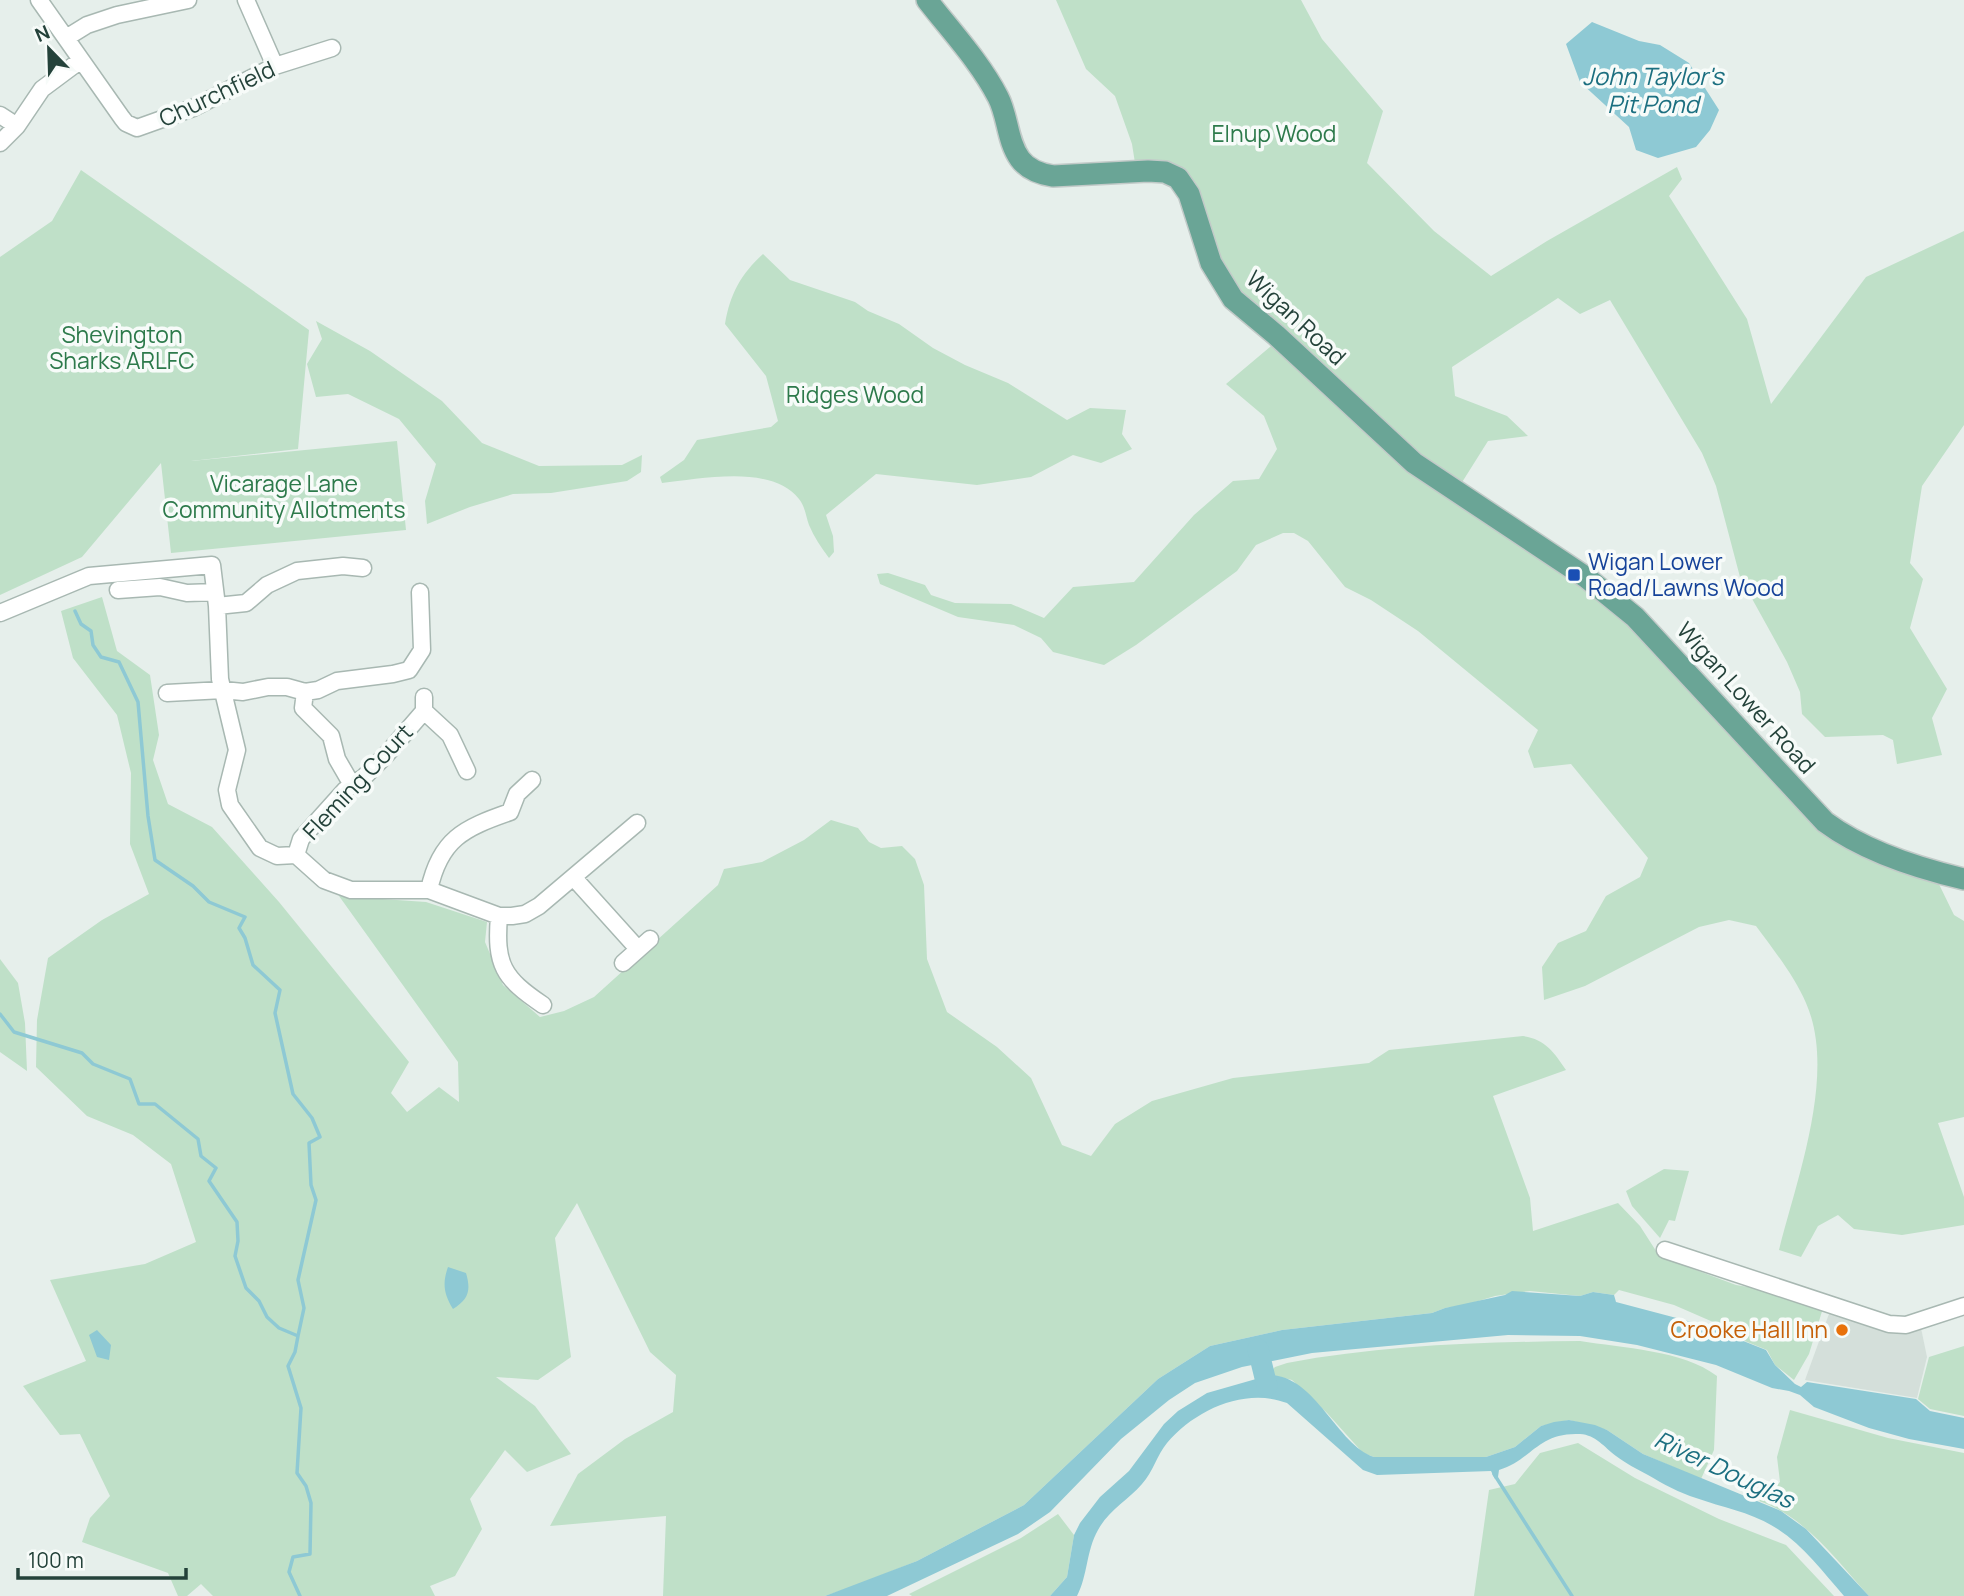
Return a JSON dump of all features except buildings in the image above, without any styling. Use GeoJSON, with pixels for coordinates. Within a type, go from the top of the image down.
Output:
{"type":"FeatureCollection","features":[{"type":"Feature","properties":{"kind":"main road","name":"Wigan Road"},"geometry":{"type":"LineString","coordinates":[[927,0],[993,87],[1007,118],[1015,151],[1028,167],[1043,175],[1053,176],[1148,171],[1165,172],[1178,178],[1189,194],[1211,263],[1233,299],[1276,335],[1395,447],[1433,477]]}},
{"type":"Feature","properties":{"kind":"main road","name":"Wigan Lower Road"},"geometry":{"type":"LineString","coordinates":[[1433,477],[1587,578],[1635,617],[1800,796],[1836,831],[1846,838],[1892,856],[1964,879]]}},
{"type":"Feature","properties":{"kind":"street","name":"Churchfield"},"geometry":{"type":"LineString","coordinates":[[40,0],[122,118],[137,128],[193,108],[275,66],[332,48]]}},
{"type":"Feature","properties":{"kind":"street"},"geometry":{"type":"LineString","coordinates":[[66,38],[88,25],[117,15],[188,0]]}},
{"type":"Feature","properties":{"kind":"street"},"geometry":{"type":"LineString","coordinates":[[246,0],[275,66]]}},
{"type":"Feature","properties":{"kind":"street"},"geometry":{"type":"LineString","coordinates":[[0,143],[17,126],[42,89],[80,60]]}},
{"type":"Feature","properties":{"kind":"street"},"geometry":{"type":"LineString","coordinates":[[0,115],[17,126]]}},
{"type":"Feature","properties":{"kind":"street"},"geometry":{"type":"LineString","coordinates":[[0,613],[89,576],[212,565],[220,679],[237,750],[227,790],[230,805],[260,848],[277,856],[296,855],[324,880],[351,890],[429,890],[499,916],[525,914],[540,906],[637,823]]}},
{"type":"Feature","properties":{"kind":"street"},"geometry":{"type":"LineString","coordinates":[[118,590],[160,587],[246,603],[264,580],[297,571],[344,566],[363,568]]}},
{"type":"Feature","properties":{"kind":"street"},"geometry":{"type":"LineString","coordinates":[[167,693],[223,690],[243,692],[268,687],[287,687],[305,692],[318,690],[337,681],[393,674],[413,675],[422,650],[420,592]]}},
{"type":"Feature","properties":{"kind":"street"},"geometry":{"type":"LineString","coordinates":[[305,692],[303,708],[331,736],[337,759],[348,778],[355,784]]}},
{"type":"Feature","properties":{"kind":"street","name":"Fleming Court"},"geometry":{"type":"LineString","coordinates":[[296,855],[301,839],[345,790],[386,755],[424,704],[450,735],[467,771]]}},
{"type":"Feature","properties":{"kind":"street"},"geometry":{"type":"LineString","coordinates":[[429,890],[433,871],[446,846],[486,813],[510,812],[517,794],[532,780]]}},
{"type":"Feature","properties":{"kind":"street"},"geometry":{"type":"LineString","coordinates":[[574,878],[644,944],[623,963]]}},
{"type":"Feature","properties":{"kind":"street"},"geometry":{"type":"LineString","coordinates":[[499,916],[497,944],[511,981],[543,1005]]}},
{"type":"Feature","properties":{"kind":"street"},"geometry":{"type":"LineString","coordinates":[[1665,1251],[1889,1324],[1906,1325],[1964,1306]]}},
{"type":"Feature","properties":{"kind":"shaded area"},"geometry":{"type":"Polygon","coordinates":[[[1830,1311],[1921,1328],[1927,1357],[1917,1398],[1805,1380],[1830,1311]]]}},
{"type":"Feature","properties":{"kind":"green space","name":"Elnup Wood"},"geometry":{"type":"Polygon","coordinates":[[[1056,0],[1301,0],[1322,39],[1383,111],[1367,163],[1434,231],[1491,276],[1677,167],[1682,179],[1669,196],[1747,319],[1771,404],[1866,277],[1964,231],[1964,425],[1922,486],[1910,563],[1923,579],[1910,628],[1947,689],[1932,718],[1942,755],[1897,764],[1893,740],[1883,735],[1825,737],[1802,714],[1800,692],[1787,662],[1740,577],[1716,486],[1702,453],[1610,300],[1580,314],[1558,298],[1452,367],[1455,396],[1507,416],[1528,436],[1488,441],[1454,495],[1611,601],[1834,835],[1935,876],[1954,915],[1964,921],[1964,1117],[1938,1123],[1964,1197],[1964,1225],[1902,1235],[1854,1229],[1838,1215],[1818,1226],[1801,1257],[1779,1250],[1804,1159],[1816,1093],[1814,1031],[1806,1003],[1790,973],[1756,926],[1729,920],[1699,927],[1585,986],[1544,1000],[1542,967],[1558,943],[1586,931],[1606,896],[1640,877],[1648,858],[1571,764],[1534,768],[1528,751],[1538,730],[1418,631],[1371,600],[1345,587],[1308,541],[1294,533],[1283,533],[1256,545],[1237,571],[1136,645],[1104,665],[1053,652],[1041,638],[1014,625],[958,617],[880,584],[877,574],[888,573],[925,585],[931,595],[955,603],[1011,604],[1044,618],[1073,587],[1134,582],[1194,515],[1233,481],[1259,479],[1277,449],[1264,416],[1226,384],[1284,335],[1216,269],[1195,191],[1135,163],[1132,144],[1115,96],[1086,69],[1056,0]]]}},
{"type":"Feature","properties":{"kind":"green space","name":"Shevington Sharks ARLFC"},"geometry":{"type":"Polygon","coordinates":[[[81,170],[309,330],[298,449],[191,461],[397,441],[406,530],[171,553],[161,463],[82,557],[0,595],[0,257],[52,221],[81,170]]]}},
{"type":"Feature","properties":{"kind":"green space","name":"Ridges Wood"},"geometry":{"type":"Polygon","coordinates":[[[763,254],[790,280],[855,302],[868,311],[899,324],[933,348],[1008,383],[1067,420],[1090,408],[1126,410],[1122,434],[1132,449],[1101,463],[1073,455],[1031,477],[977,485],[876,474],[826,515],[833,536],[834,552],[829,558],[813,534],[799,499],[787,488],[772,481],[735,476],[662,483],[660,477],[684,460],[697,440],[771,427],[778,421],[766,376],[725,324],[738,285],[748,269],[763,254]]]}},
{"type":"Feature","properties":{"kind":"green space"},"geometry":{"type":"Polygon","coordinates":[[[316,321],[370,351],[442,401],[482,443],[539,466],[622,465],[642,455],[641,472],[627,481],[551,493],[513,494],[427,524],[425,501],[436,464],[399,419],[348,394],[316,397],[307,364],[322,339],[316,321]]]}},
{"type":"Feature","properties":{"kind":"green space"},"geometry":{"type":"Polygon","coordinates":[[[102,597],[117,651],[150,675],[159,735],[153,760],[168,804],[212,827],[279,902],[409,1062],[391,1093],[407,1112],[439,1087],[459,1102],[458,1062],[339,896],[426,902],[487,922],[485,942],[503,985],[540,1017],[564,1011],[594,997],[718,885],[724,869],[762,862],[804,840],[831,820],[858,828],[869,842],[881,848],[902,846],[915,859],[924,885],[927,959],[947,1012],[997,1047],[1031,1078],[1062,1145],[1091,1156],[1115,1124],[1152,1101],[1233,1078],[1369,1063],[1389,1050],[1523,1036],[1531,1038],[1548,1047],[1566,1070],[1493,1096],[1530,1198],[1533,1231],[1618,1203],[1640,1226],[1658,1254],[1736,1285],[1760,1289],[1823,1308],[1809,1354],[1794,1380],[1775,1365],[1767,1350],[1720,1331],[1720,1325],[1674,1305],[1619,1290],[1614,1295],[1593,1292],[1580,1296],[1530,1291],[1495,1296],[1432,1313],[1282,1330],[1210,1346],[1158,1379],[1024,1505],[917,1561],[825,1596],[663,1596],[666,1516],[550,1526],[578,1474],[625,1439],[673,1412],[676,1375],[650,1352],[577,1203],[555,1238],[571,1357],[538,1380],[496,1377],[535,1406],[571,1454],[527,1472],[505,1450],[470,1499],[482,1529],[455,1576],[430,1586],[435,1596],[213,1596],[201,1584],[187,1596],[178,1596],[168,1573],[82,1542],[90,1518],[110,1496],[80,1434],[60,1435],[23,1386],[86,1361],[50,1280],[145,1264],[196,1242],[171,1164],[133,1135],[87,1116],[36,1067],[37,1020],[48,958],[102,920],[149,894],[130,844],[131,773],[117,715],[73,658],[61,611],[102,597]]]}},
{"type":"Feature","properties":{"kind":"green space"},"geometry":{"type":"Polygon","coordinates":[[[0,959],[18,983],[25,1023],[27,1071],[0,1052],[0,959]]]}},
{"type":"Feature","properties":{"kind":"green space"},"geometry":{"type":"Polygon","coordinates":[[[1664,1169],[1689,1171],[1675,1221],[1669,1220],[1660,1238],[1632,1206],[1626,1191],[1664,1169]]]}},
{"type":"Feature","properties":{"kind":"green space"},"geometry":{"type":"Polygon","coordinates":[[[1580,1341],[1670,1355],[1703,1367],[1717,1376],[1714,1450],[1701,1479],[1643,1454],[1607,1430],[1569,1420],[1541,1426],[1515,1447],[1486,1457],[1374,1457],[1363,1453],[1292,1380],[1268,1374],[1275,1367],[1287,1363],[1396,1348],[1580,1341]]]}},
{"type":"Feature","properties":{"kind":"green space"},"geometry":{"type":"Polygon","coordinates":[[[1964,1346],[1964,1416],[1930,1409],[1918,1399],[1929,1357],[1964,1346]]]}},
{"type":"Feature","properties":{"kind":"green space"},"geometry":{"type":"Polygon","coordinates":[[[1790,1410],[1888,1438],[1964,1453],[1964,1596],[1869,1596],[1820,1541],[1792,1518],[1759,1501],[1780,1482],[1777,1457],[1790,1410]]]}},
{"type":"Feature","properties":{"kind":"green space"},"geometry":{"type":"Polygon","coordinates":[[[1578,1443],[1635,1478],[1719,1519],[1786,1545],[1834,1596],[1474,1596],[1489,1490],[1515,1484],[1540,1453],[1578,1443]]]}},
{"type":"Feature","properties":{"kind":"green space"},"geometry":{"type":"Polygon","coordinates":[[[1058,1514],[1074,1535],[1067,1577],[1050,1596],[909,1594],[1021,1538],[1058,1514]]]}},
{"type":"Feature","properties":{"kind":"water","name":"John Taylor's Pit Pond"},"geometry":{"type":"Polygon","coordinates":[[[1592,22],[1639,41],[1660,45],[1689,63],[1719,110],[1710,130],[1696,147],[1658,158],[1636,150],[1629,127],[1580,82],[1566,44],[1592,22]]]}},
{"type":"Feature","properties":{"kind":"water"},"geometry":{"type":"Polygon","coordinates":[[[448,1267],[466,1273],[468,1284],[465,1298],[453,1309],[445,1289],[448,1267]]]}},
{"type":"Feature","properties":{"kind":"water"},"geometry":{"type":"Polygon","coordinates":[[[1512,1291],[1580,1296],[1593,1292],[1614,1295],[1616,1302],[1703,1325],[1766,1350],[1775,1365],[1801,1387],[1807,1382],[1916,1399],[1930,1411],[1964,1418],[1964,1449],[1909,1439],[1869,1428],[1814,1407],[1800,1395],[1772,1388],[1716,1365],[1637,1345],[1580,1336],[1508,1335],[1312,1353],[1242,1367],[1195,1383],[1169,1400],[1121,1439],[1050,1512],[1018,1534],[887,1596],[825,1596],[917,1561],[1024,1505],[1158,1379],[1210,1346],[1282,1330],[1432,1313],[1512,1291]]]}},
{"type":"Feature","properties":{"kind":"water"},"geometry":{"type":"Polygon","coordinates":[[[97,1330],[111,1345],[109,1360],[97,1357],[89,1335],[97,1330]]]}},
{"type":"Feature","properties":{"kind":"water"},"geometry":{"type":"Polygon","coordinates":[[[1270,1375],[1286,1378],[1300,1387],[1349,1439],[1374,1457],[1486,1457],[1515,1447],[1541,1426],[1554,1422],[1569,1420],[1595,1425],[1643,1454],[1781,1511],[1806,1529],[1869,1596],[1844,1596],[1804,1550],[1767,1523],[1672,1488],[1623,1461],[1586,1435],[1554,1437],[1499,1470],[1495,1479],[1491,1471],[1377,1475],[1363,1470],[1287,1403],[1254,1398],[1222,1405],[1206,1412],[1178,1431],[1167,1443],[1142,1484],[1107,1517],[1098,1530],[1077,1596],[1050,1596],[1067,1577],[1074,1535],[1080,1523],[1100,1497],[1129,1471],[1164,1424],[1178,1411],[1207,1393],[1270,1375]]]}},
{"type":"Feature","properties":{"kind":"waterway"},"geometry":{"type":"LineString","coordinates":[[75,611],[81,624],[91,631],[93,645],[101,657],[119,662],[138,702],[148,816],[155,860],[193,886],[209,902],[245,917],[239,928],[253,965],[280,990],[275,1013],[293,1094],[312,1118],[320,1137],[309,1143],[311,1185],[316,1200],[298,1280],[304,1308],[298,1336]]}},
{"type":"Feature","properties":{"kind":"waterway"},"geometry":{"type":"LineString","coordinates":[[0,1014],[14,1032],[82,1053],[93,1064],[130,1079],[139,1104],[155,1104],[198,1139],[201,1156],[216,1168],[209,1181],[237,1222],[238,1241],[235,1256],[246,1288],[259,1301],[267,1317],[279,1328],[298,1336],[295,1352],[288,1366],[301,1408],[297,1473],[306,1486],[311,1503],[310,1554],[293,1557],[289,1572],[300,1596]]}},
{"type":"Feature","properties":{"kind":"waterway"},"geometry":{"type":"LineString","coordinates":[[1258,1349],[1267,1386]]}},
{"type":"Feature","properties":{"kind":"waterway"},"geometry":{"type":"LineString","coordinates":[[1494,1474],[1572,1596]]}},
{"type":"Feature","properties":{"kind":"place","name":"Wigan Lower Road/Lawns Wood"},"geometry":{"type":"Point","coordinates":[1574,575]}},
{"type":"Feature","properties":{"kind":"place","name":"Crooke Hall Inn"},"geometry":{"type":"Point","coordinates":[1842,1330]}},
{"type":"Feature","properties":{"kind":"park label","name":"Vicarage Lane Community Allotments"},"geometry":{"type":"Point","coordinates":[284,497]}},
{"type":"Feature","properties":{"kind":"water label","name":"River Douglas"},"geometry":{"type":"Point","coordinates":[1724,1470]}}]}
